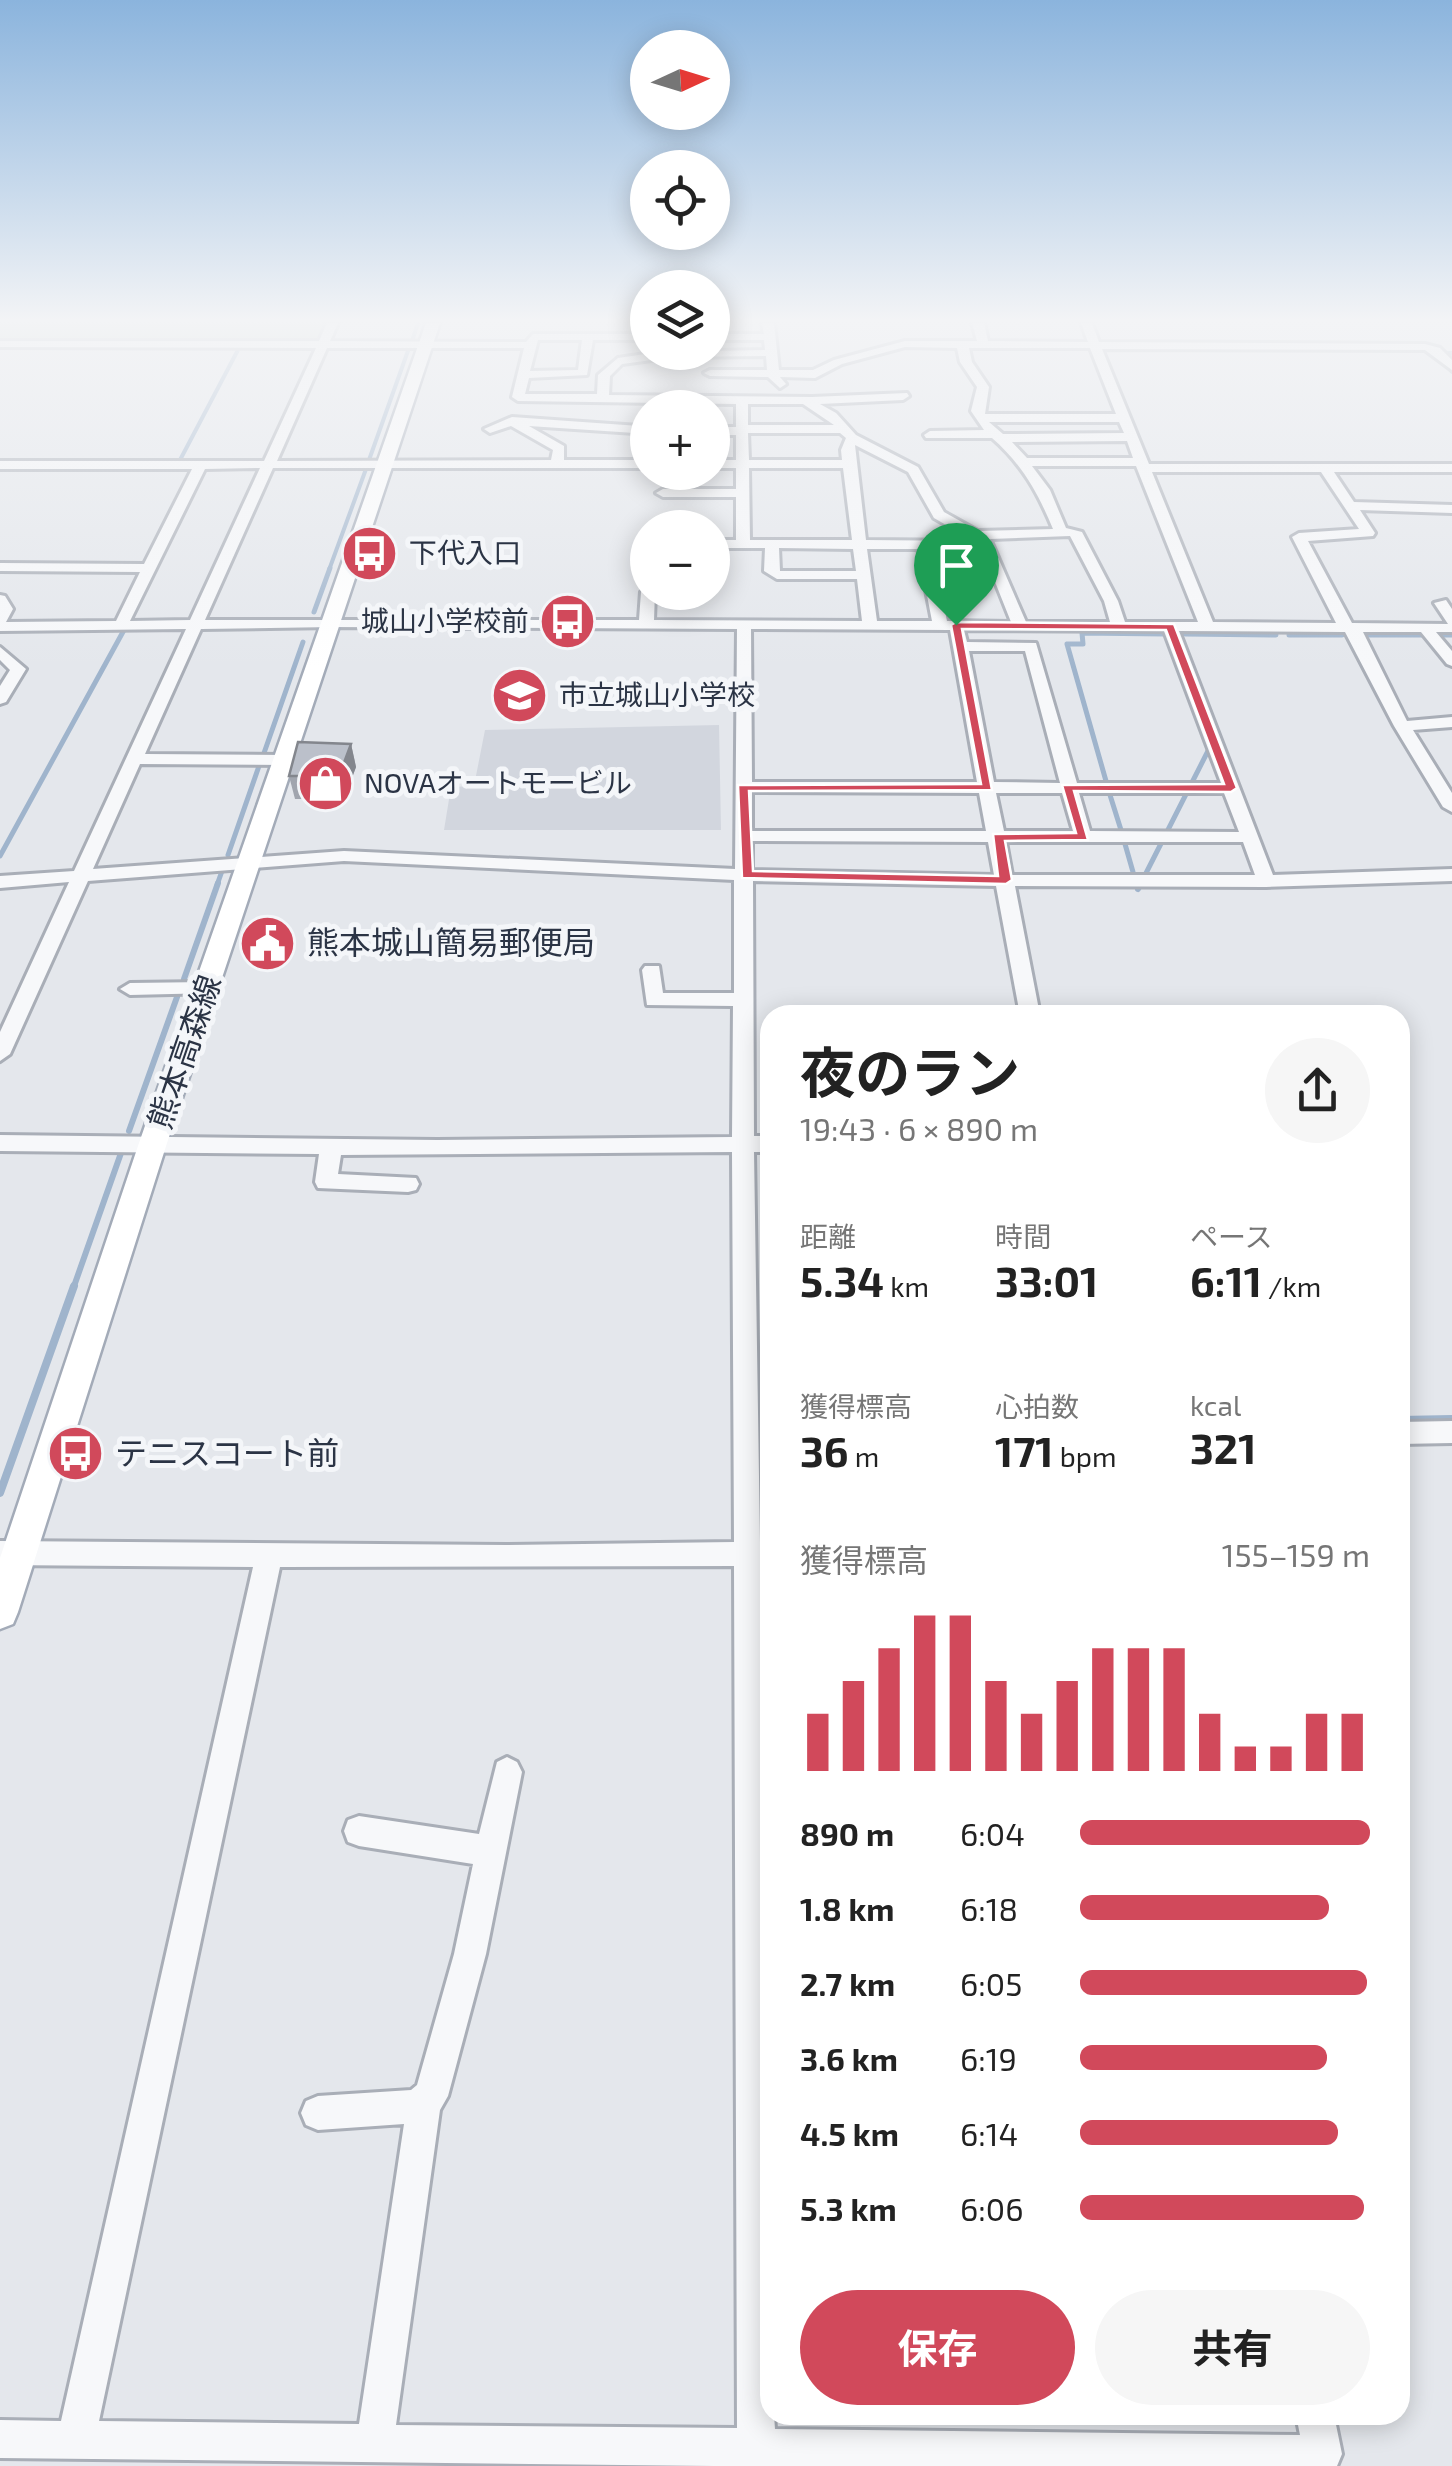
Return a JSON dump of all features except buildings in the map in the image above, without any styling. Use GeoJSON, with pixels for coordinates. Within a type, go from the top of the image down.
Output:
{"type":"FeatureCollection","features":[{"type":"Feature","properties":{"kind":"main road","name":"熊本高森線"},"geometry":{"type":"LineString","coordinates":[[0,1612],[10,1553],[287,760],[392,438]]}},
{"type":"Feature","properties":{"kind":"street"},"geometry":{"type":"LineString","coordinates":[[0,1054],[282,438]]}},
{"type":"Feature","properties":{"kind":"street"},"geometry":{"type":"LineString","coordinates":[[534,438],[558,456]]}},
{"type":"Feature","properties":{"kind":"street"},"geometry":{"type":"LineString","coordinates":[[742,438],[743,544]]}},
{"type":"Feature","properties":{"kind":"street"},"geometry":{"type":"LineString","coordinates":[[774,438],[847,445],[913,470],[938,515],[984,540],[1020,626]]}},
{"type":"Feature","properties":{"kind":"street"},"geometry":{"type":"LineString","coordinates":[[843,438],[870,625]]}},
{"type":"Feature","properties":{"kind":"street"},"geometry":{"type":"LineString","coordinates":[[1000,438],[1044,490],[1060,529]]}},
{"type":"Feature","properties":{"kind":"street"},"geometry":{"type":"LineString","coordinates":[[1133,438],[1207,627]]}},
{"type":"Feature","properties":{"kind":"street"},"geometry":{"type":"LineString","coordinates":[[793,450],[847,445]]}},
{"type":"Feature","properties":{"kind":"street"},"geometry":{"type":"LineString","coordinates":[[730,464],[847,445]]}},
{"type":"Feature","properties":{"kind":"street"},"geometry":{"type":"LineString","coordinates":[[506,449],[558,456]]}},
{"type":"Feature","properties":{"kind":"street"},"geometry":{"type":"LineString","coordinates":[[0,465],[383,465],[558,456],[630,457]]}},
{"type":"Feature","properties":{"kind":"street"},"geometry":{"type":"LineString","coordinates":[[1024,462],[1452,468]]}},
{"type":"Feature","properties":{"kind":"street"},"geometry":{"type":"LineString","coordinates":[[120,627],[202,464]]}},
{"type":"Feature","properties":{"kind":"street"},"geometry":{"type":"LineString","coordinates":[[1325,468],[1352,506],[1366,535],[1300,536],[1349,628],[1356,633],[1402,726],[1452,806]]}},
{"type":"Feature","properties":{"kind":"street"},"geometry":{"type":"LineString","coordinates":[[664,493],[743,493]]}},
{"type":"Feature","properties":{"kind":"street"},"geometry":{"type":"LineString","coordinates":[[1352,506],[1452,509]]}},
{"type":"Feature","properties":{"kind":"street"},"geometry":{"type":"LineString","coordinates":[[730,544],[924,546],[1060,529],[1075,532],[1111,601],[1119,626]]}},
{"type":"Feature","properties":{"kind":"street"},"geometry":{"type":"LineString","coordinates":[[772,545],[771,571],[776,575],[863,575]]}},
{"type":"Feature","properties":{"kind":"street"},"geometry":{"type":"LineString","coordinates":[[924,546],[948,625],[960,646],[1028,1005]]}},
{"type":"Feature","properties":{"kind":"street"},"geometry":{"type":"LineString","coordinates":[[0,567],[149,568]]}},
{"type":"Feature","properties":{"kind":"street"},"geometry":{"type":"LineString","coordinates":[[0,599],[6,609],[0,624],[120,627],[333,623],[1119,626],[1428,632],[1452,628]]}},
{"type":"Feature","properties":{"kind":"street"},"geometry":{"type":"LineString","coordinates":[[1445,604],[1452,620]]}},
{"type":"Feature","properties":{"kind":"street"},"geometry":{"type":"LineString","coordinates":[[646,625],[647,610]]}},
{"type":"Feature","properties":{"kind":"street"},"geometry":{"type":"LineString","coordinates":[[744,625],[746,999],[757,1144],[756,2450]]}},
{"type":"Feature","properties":{"kind":"street"},"geometry":{"type":"LineString","coordinates":[[1170,627],[1266,881]]}},
{"type":"Feature","properties":{"kind":"street"},"geometry":{"type":"LineString","coordinates":[[1428,632],[1452,660]]}},
{"type":"Feature","properties":{"kind":"street"},"geometry":{"type":"LineString","coordinates":[[960,646],[1032,646],[1067,788],[1084,837]]}},
{"type":"Feature","properties":{"kind":"street"},"geometry":{"type":"LineString","coordinates":[[0,652],[18,665],[0,699]]}},
{"type":"Feature","properties":{"kind":"street"},"geometry":{"type":"LineString","coordinates":[[1402,726],[1452,722]]}},
{"type":"Feature","properties":{"kind":"street"},"geometry":{"type":"LineString","coordinates":[[136,759],[287,760]]}},
{"type":"Feature","properties":{"kind":"street"},"geometry":{"type":"LineString","coordinates":[[742,787],[1231,788]]}},
{"type":"Feature","properties":{"kind":"street"},"geometry":{"type":"LineString","coordinates":[[745,836],[1250,838]]}},
{"type":"Feature","properties":{"kind":"street"},"geometry":{"type":"LineString","coordinates":[[0,882],[251,860],[344,856],[746,875],[1006,880],[1266,881],[1452,875]]}},
{"type":"Feature","properties":{"kind":"street"},"geometry":{"type":"LineString","coordinates":[[652,970],[654,1000],[746,999]]}},
{"type":"Feature","properties":{"kind":"street"},"geometry":{"type":"LineString","coordinates":[[130,989],[207,988]]}},
{"type":"Feature","properties":{"kind":"street"},"geometry":{"type":"LineString","coordinates":[[0,1143],[757,1144]]}},
{"type":"Feature","properties":{"kind":"street"},"geometry":{"type":"LineString","coordinates":[[331,1146],[326,1182],[408,1184]]}},
{"type":"Feature","properties":{"kind":"street"},"geometry":{"type":"LineString","coordinates":[[1410,1432],[1452,1432]]}},
{"type":"Feature","properties":{"kind":"street"},"geometry":{"type":"LineString","coordinates":[[10,1553],[759,1554]]}},
{"type":"Feature","properties":{"kind":"street"},"geometry":{"type":"LineString","coordinates":[[76,2440],[270,1556]]}},
{"type":"Feature","properties":{"kind":"street"},"geometry":{"type":"LineString","coordinates":[[318,2113],[424,2103],[432,2096],[470,1954],[508,1772]]}},
{"type":"Feature","properties":{"kind":"street"},"geometry":{"type":"LineString","coordinates":[[360,1832],[489,1852]]}},
{"type":"Feature","properties":{"kind":"street"},"geometry":{"type":"LineString","coordinates":[[375,2441],[424,2103]]}},
{"type":"Feature","properties":{"kind":"street"},"geometry":{"type":"LineString","coordinates":[[0,2439],[76,2440],[214,2454],[375,2441],[1091,2459],[1323,2454],[1316,2425]]}},
{"type":"Feature","properties":{"kind":"shaded area"},"geometry":{"type":"Polygon","coordinates":[[[719,725],[721,830],[444,830],[451,787],[474,786],[485,730],[719,725]]]}},
{"type":"Feature","properties":{"kind":"waterway"},"geometry":{"type":"LineString","coordinates":[[180,460],[192,438]]}},
{"type":"Feature","properties":{"kind":"waterway"},"geometry":{"type":"LineString","coordinates":[[369,460],[377,438]]}},
{"type":"Feature","properties":{"kind":"waterway"},"geometry":{"type":"LineString","coordinates":[[329,570],[366,469]]}},
{"type":"Feature","properties":{"kind":"waterway"},"geometry":{"type":"LineString","coordinates":[[314,612],[330,568]]}},
{"type":"Feature","properties":{"kind":"waterway"},"geometry":{"type":"LineString","coordinates":[[0,856],[124,630]]}},
{"type":"Feature","properties":{"kind":"waterway"},"geometry":{"type":"LineString","coordinates":[[1106,781],[1067,644],[1083,644],[1082,633],[1164,634]]}},
{"type":"Feature","properties":{"kind":"waterway"},"geometry":{"type":"LineString","coordinates":[[1185,634],[1276,635]]}},
{"type":"Feature","properties":{"kind":"waterway"},"geometry":{"type":"LineString","coordinates":[[1289,635],[1342,635]]}},
{"type":"Feature","properties":{"kind":"waterway"},"geometry":{"type":"LineString","coordinates":[[1365,635],[1452,635]]}},
{"type":"Feature","properties":{"kind":"waterway"},"geometry":{"type":"LineString","coordinates":[[264,753],[303,642]]}},
{"type":"Feature","properties":{"kind":"waterway"},"geometry":{"type":"LineString","coordinates":[[1140,885],[1212,743]]}},
{"type":"Feature","properties":{"kind":"waterway"},"geometry":{"type":"LineString","coordinates":[[228,855],[259,766]]}},
{"type":"Feature","properties":{"kind":"waterway"},"geometry":{"type":"LineString","coordinates":[[1110,795],[1121,830]]}},
{"type":"Feature","properties":{"kind":"waterway"},"geometry":{"type":"LineString","coordinates":[[1125,844],[1133,872]]}},
{"type":"Feature","properties":{"kind":"waterway"},"geometry":{"type":"LineString","coordinates":[[217,885],[222,871]]}},
{"type":"Feature","properties":{"kind":"waterway"},"geometry":{"type":"LineString","coordinates":[[184,979],[218,883]]}},
{"type":"Feature","properties":{"kind":"waterway"},"geometry":{"type":"LineString","coordinates":[[1138,889],[1140,885]]}},
{"type":"Feature","properties":{"kind":"waterway"},"geometry":{"type":"LineString","coordinates":[[129,1131],[177,997]]}},
{"type":"Feature","properties":{"kind":"waterway"},"geometry":{"type":"LineString","coordinates":[[73,1289],[121,1153]]}},
{"type":"Feature","properties":{"kind":"waterway"},"geometry":{"type":"LineString","coordinates":[[0,1493],[74,1286]]}},
{"type":"Feature","properties":{"kind":"waterway"},"geometry":{"type":"LineString","coordinates":[[1410,1420],[1452,1419]]}},
{"type":"Feature","properties":{"kind":"place","name":"下代入口"},"geometry":{"type":"Point","coordinates":[370,553]}},
{"type":"Feature","properties":{"kind":"place","name":"城山小学校前"},"geometry":{"type":"Point","coordinates":[568,621]}},
{"type":"Feature","properties":{"kind":"place","name":"市立城山小学校"},"geometry":{"type":"Point","coordinates":[520,695]}},
{"type":"Feature","properties":{"kind":"place","name":"NOVAオートモービル"},"geometry":{"type":"Point","coordinates":[325,783]}},
{"type":"Feature","properties":{"kind":"place","name":"熊本城山簡易郵便局"},"geometry":{"type":"Point","coordinates":[268,943]}},
{"type":"Feature","properties":{"kind":"place","name":"テニスコート前"},"geometry":{"type":"Point","coordinates":[76,1454]}},
{"type":"Feature","properties":{"kind":"route"},"geometry":{"type":"LineString","coordinates":[[956,625],[1170,627],[1231,788],[1067,788],[1084,837],[998,837],[1006,880],[849,880],[746,875],[742,787],[988,788],[956,625]]}}]}
